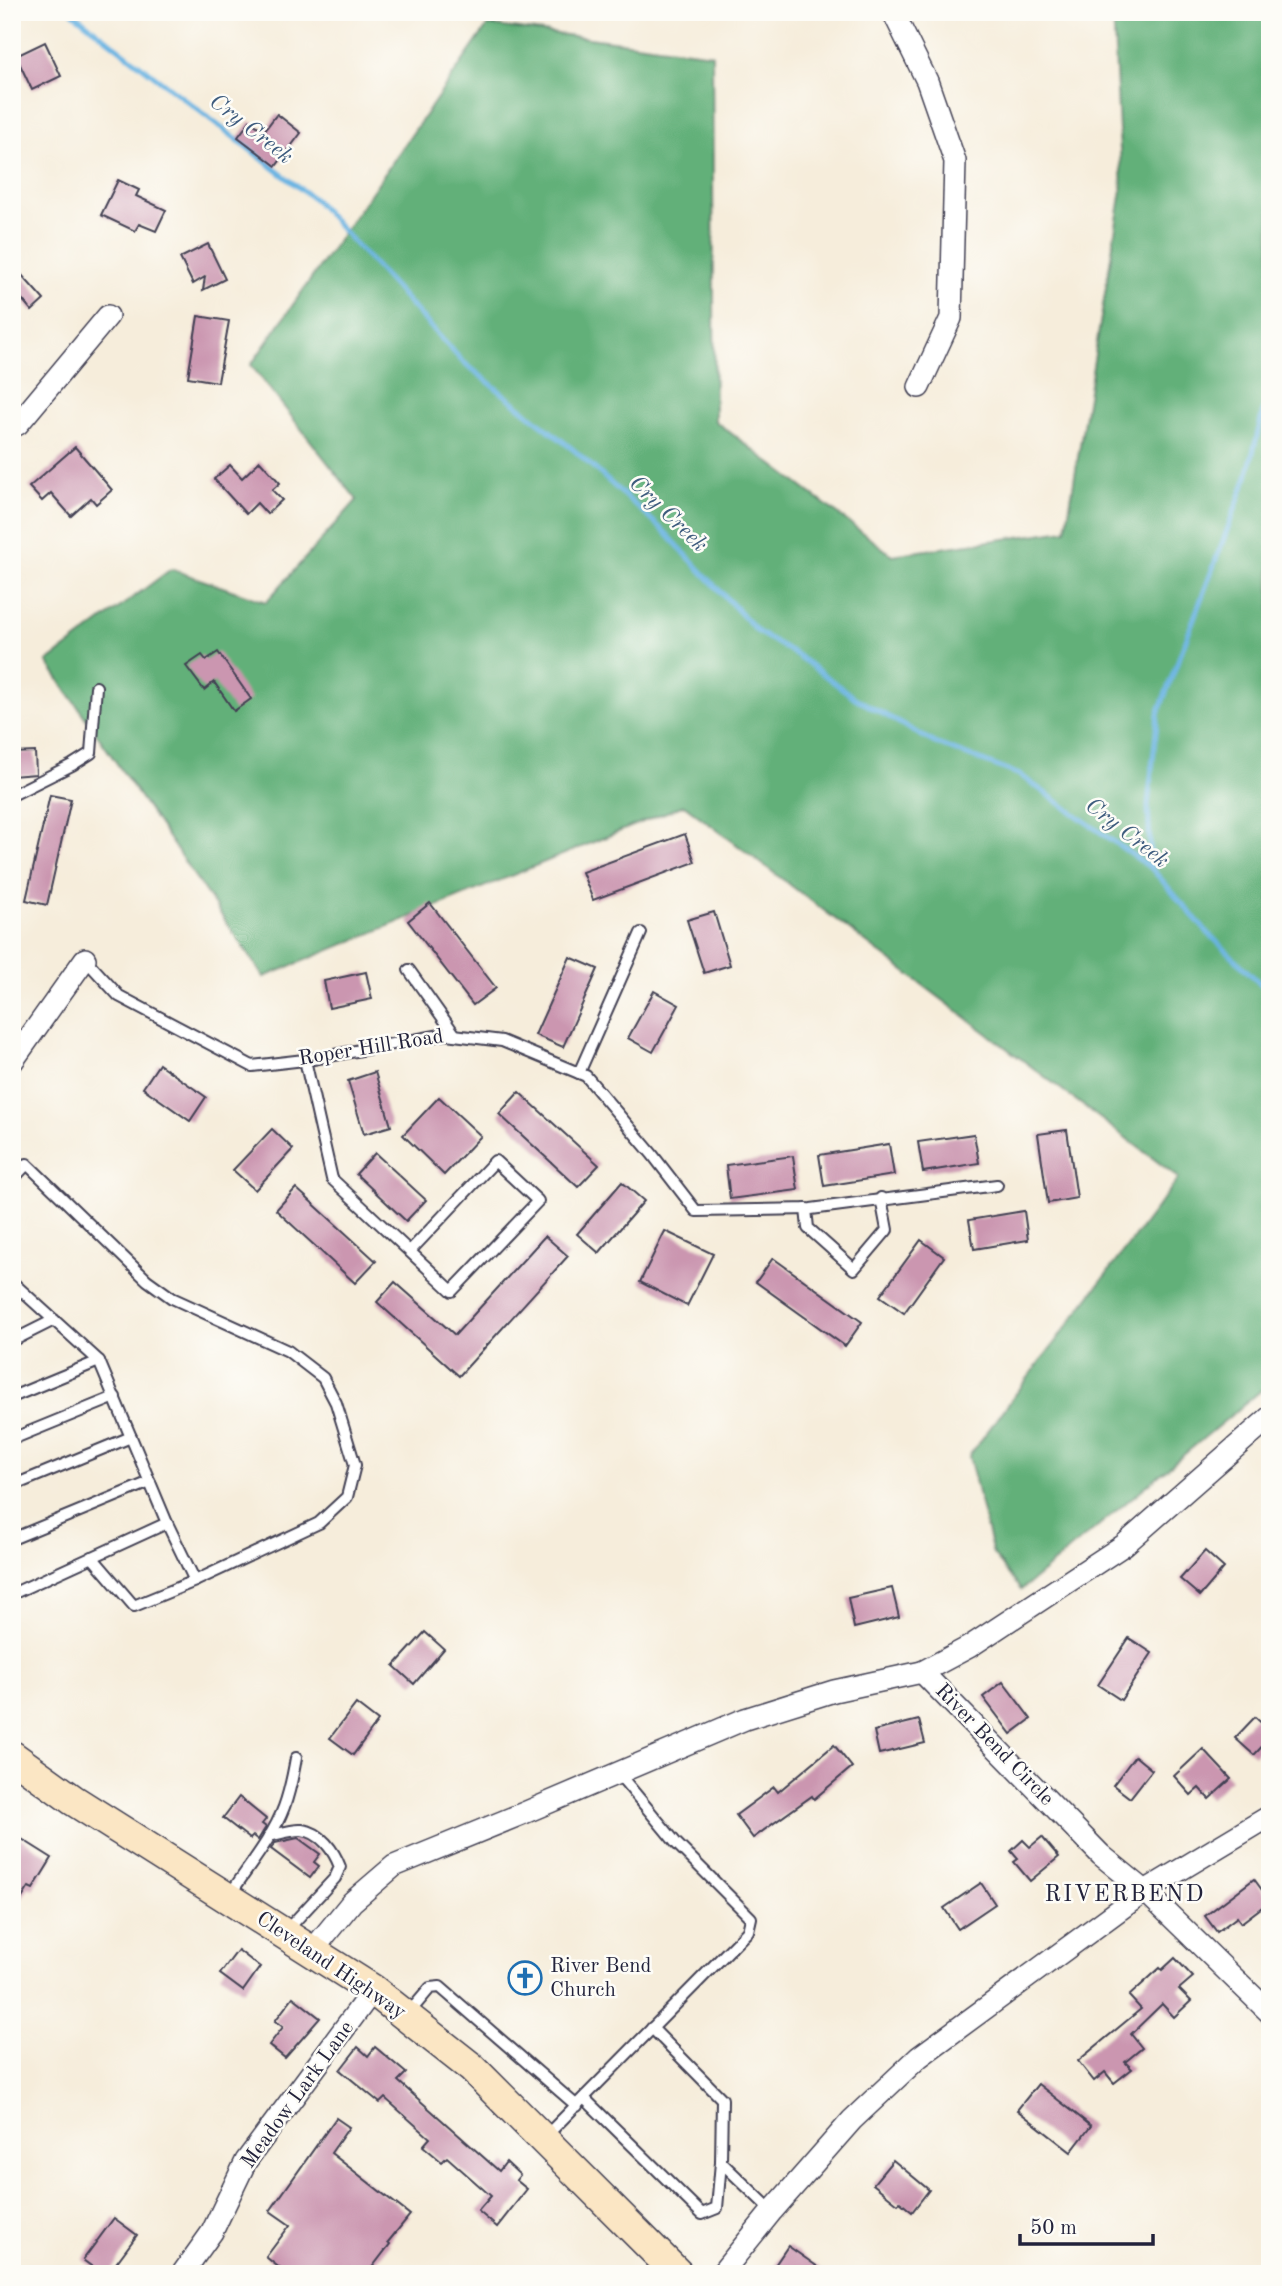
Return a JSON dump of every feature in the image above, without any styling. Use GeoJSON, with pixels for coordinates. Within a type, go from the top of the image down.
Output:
{"type":"FeatureCollection","features":[{"type":"Feature","properties":{"kind":"main road","name":"Cleveland Highway"},"geometry":{"type":"LineString","coordinates":[[12,1756],[73,1800],[373,1990],[472,2068],[678,2274]]}},
{"type":"Feature","properties":{"kind":"street"},"geometry":{"type":"LineString","coordinates":[[893,12],[927,81],[955,161],[951,318],[919,387]]}},
{"type":"Feature","properties":{"kind":"street"},"geometry":{"type":"LineString","coordinates":[[12,427],[18,424],[108,316]]}},
{"type":"Feature","properties":{"kind":"street","name":"Roper Hill Road"},"geometry":{"type":"LineString","coordinates":[[12,1062],[85,959]]}},
{"type":"Feature","properties":{"kind":"street"},"geometry":{"type":"LineString","coordinates":[[922,1672],[970,1647],[1124,1545],[1270,1417]]}},
{"type":"Feature","properties":{"kind":"street","name":"River Bend Circle"},"geometry":{"type":"LineString","coordinates":[[312,1951],[352,1902],[394,1866],[744,1720],[834,1690],[922,1672],[1101,1856],[1145,1891],[1270,2013]]}},
{"type":"Feature","properties":{"kind":"street"},"geometry":{"type":"LineString","coordinates":[[721,2274],[852,2120],[919,2057],[1145,1891],[1270,1816]]}},
{"type":"Feature","properties":{"kind":"street","name":"Meadow Lark Lane"},"geometry":{"type":"LineString","coordinates":[[181,2274],[212,2232],[246,2161],[373,1990]]}},
{"type":"Feature","properties":{"kind":"lane"},"geometry":{"type":"LineString","coordinates":[[12,796],[91,753],[96,687]]}},
{"type":"Feature","properties":{"kind":"lane"},"geometry":{"type":"LineString","coordinates":[[579,1073],[641,933]]}},
{"type":"Feature","properties":{"kind":"lane","name":"Roper Hill Road"},"geometry":{"type":"LineString","coordinates":[[85,959],[119,996],[252,1066],[305,1060],[446,1034],[502,1041],[586,1076],[696,1211],[806,1209],[997,1185]]}},
{"type":"Feature","properties":{"kind":"lane"},"geometry":{"type":"LineString","coordinates":[[409,970],[455,1035]]}},
{"type":"Feature","properties":{"kind":"lane"},"geometry":{"type":"LineString","coordinates":[[305,1060],[332,1179],[452,1291],[538,1200],[495,1161],[410,1251]]}},
{"type":"Feature","properties":{"kind":"lane"},"geometry":{"type":"LineString","coordinates":[[12,1180],[27,1164],[147,1280],[163,1292],[288,1351],[323,1378],[336,1403],[355,1465],[347,1497],[319,1523],[195,1581],[134,1606],[92,1557]]}},
{"type":"Feature","properties":{"kind":"lane"},"geometry":{"type":"LineString","coordinates":[[806,1209],[808,1228],[854,1269],[887,1230],[881,1198]]}},
{"type":"Feature","properties":{"kind":"lane"},"geometry":{"type":"LineString","coordinates":[[13,1283],[99,1361],[167,1523],[195,1581]]}},
{"type":"Feature","properties":{"kind":"lane"},"geometry":{"type":"LineString","coordinates":[[12,1341],[54,1320]]}},
{"type":"Feature","properties":{"kind":"lane"},"geometry":{"type":"LineString","coordinates":[[12,1397],[99,1361]]}},
{"type":"Feature","properties":{"kind":"lane"},"geometry":{"type":"LineString","coordinates":[[12,1439],[114,1397]]}},
{"type":"Feature","properties":{"kind":"lane"},"geometry":{"type":"LineString","coordinates":[[12,1486],[131,1437]]}},
{"type":"Feature","properties":{"kind":"lane"},"geometry":{"type":"LineString","coordinates":[[12,1539],[150,1482]]}},
{"type":"Feature","properties":{"kind":"lane"},"geometry":{"type":"LineString","coordinates":[[12,1594],[167,1523]]}},
{"type":"Feature","properties":{"kind":"lane"},"geometry":{"type":"LineString","coordinates":[[228,1898],[284,1809],[296,1758]]}},
{"type":"Feature","properties":{"kind":"lane"},"geometry":{"type":"LineString","coordinates":[[543,2139],[748,1931],[751,1918],[676,1843],[618,1773]]}},
{"type":"Feature","properties":{"kind":"lane"},"geometry":{"type":"LineString","coordinates":[[269,1836],[301,1830],[317,1835],[335,1854],[341,1867],[335,1878],[284,1933]]}},
{"type":"Feature","properties":{"kind":"lane"},"geometry":{"type":"LineString","coordinates":[[406,2016],[430,1988],[440,1987],[580,2102],[702,2214],[717,2208],[722,2099],[653,2028]]}},
{"type":"Feature","properties":{"kind":"lane"},"geometry":{"type":"LineString","coordinates":[[721,2162],[772,2211]]}},
{"type":"Feature","properties":{"kind":"green space"},"geometry":{"type":"Polygon","coordinates":[[[1113,12],[1270,12],[1270,1383],[1021,1590],[993,1554],[969,1456],[1179,1178],[684,805],[264,977],[47,662],[171,569],[266,602],[357,500],[251,365],[488,25],[712,54],[715,421],[892,555],[1066,530],[1122,190],[1113,12]]]}},
{"type":"Feature","properties":{"kind":"building"},"geometry":{"type":"Polygon","coordinates":[[[45,42],[61,76],[32,90],[16,56],[45,42]]]}},
{"type":"Feature","properties":{"kind":"building"},"geometry":{"type":"Polygon","coordinates":[[[277,114],[301,133],[276,166],[238,137],[250,121],[264,131],[277,114]]]}},
{"type":"Feature","properties":{"kind":"building"},"geometry":{"type":"Polygon","coordinates":[[[118,180],[139,190],[136,196],[166,210],[156,231],[139,224],[135,231],[101,215],[118,180]]]}},
{"type":"Feature","properties":{"kind":"building"},"geometry":{"type":"Polygon","coordinates":[[[208,244],[225,279],[203,290],[205,277],[193,284],[180,258],[208,244]]]}},
{"type":"Feature","properties":{"kind":"building"},"geometry":{"type":"Polygon","coordinates":[[[12,264],[44,300],[32,311],[21,298],[12,306],[12,264]]]}},
{"type":"Feature","properties":{"kind":"building"},"geometry":{"type":"Polygon","coordinates":[[[198,316],[229,321],[218,382],[188,377],[198,316]]]}},
{"type":"Feature","properties":{"kind":"building"},"geometry":{"type":"Polygon","coordinates":[[[75,447],[112,490],[96,504],[91,498],[71,516],[51,493],[42,501],[29,487],[75,447]]]}},
{"type":"Feature","properties":{"kind":"building"},"geometry":{"type":"Polygon","coordinates":[[[260,461],[280,483],[272,490],[282,500],[267,514],[257,503],[246,514],[214,479],[230,465],[242,478],[260,461]]]}},
{"type":"Feature","properties":{"kind":"building"},"geometry":{"type":"Polygon","coordinates":[[[218,652],[251,699],[234,711],[214,682],[204,690],[186,666],[202,655],[206,660],[218,652]]]}},
{"type":"Feature","properties":{"kind":"building"},"geometry":{"type":"Polygon","coordinates":[[[35,752],[36,774],[12,776],[12,753],[35,752]]]}},
{"type":"Feature","properties":{"kind":"building"},"geometry":{"type":"Polygon","coordinates":[[[50,795],[71,799],[47,905],[26,900],[50,795]]]}},
{"type":"Feature","properties":{"kind":"building"},"geometry":{"type":"Polygon","coordinates":[[[685,834],[695,862],[593,900],[582,872],[685,834]]]}},
{"type":"Feature","properties":{"kind":"building"},"geometry":{"type":"Polygon","coordinates":[[[430,903],[496,988],[473,1005],[408,921],[430,903]]]}},
{"type":"Feature","properties":{"kind":"building"},"geometry":{"type":"Polygon","coordinates":[[[714,912],[730,965],[704,973],[687,920],[714,912]]]}},
{"type":"Feature","properties":{"kind":"building"},"geometry":{"type":"Polygon","coordinates":[[[570,957],[598,969],[563,1047],[535,1035],[570,957]]]}},
{"type":"Feature","properties":{"kind":"building"},"geometry":{"type":"Polygon","coordinates":[[[366,972],[372,999],[329,1008],[324,981],[366,972]]]}},
{"type":"Feature","properties":{"kind":"building"},"geometry":{"type":"Polygon","coordinates":[[[654,991],[679,1005],[653,1052],[628,1038],[654,991]]]}},
{"type":"Feature","properties":{"kind":"building"},"geometry":{"type":"Polygon","coordinates":[[[159,1064],[206,1097],[190,1121],[143,1088],[159,1064]]]}},
{"type":"Feature","properties":{"kind":"building"},"geometry":{"type":"Polygon","coordinates":[[[375,1072],[391,1126],[364,1134],[348,1081],[375,1072]]]}},
{"type":"Feature","properties":{"kind":"building"},"geometry":{"type":"Polygon","coordinates":[[[519,1092],[599,1165],[578,1187],[499,1114],[519,1092]]]}},
{"type":"Feature","properties":{"kind":"building"},"geometry":{"type":"Polygon","coordinates":[[[439,1097],[481,1136],[444,1175],[403,1135],[439,1097]]]}},
{"type":"Feature","properties":{"kind":"building"},"geometry":{"type":"Polygon","coordinates":[[[272,1129],[293,1149],[255,1190],[233,1170],[272,1129]]]}},
{"type":"Feature","properties":{"kind":"building"},"geometry":{"type":"Polygon","coordinates":[[[1067,1130],[1077,1198],[1048,1203],[1038,1134],[1067,1130]]]}},
{"type":"Feature","properties":{"kind":"building"},"geometry":{"type":"Polygon","coordinates":[[[974,1134],[979,1163],[923,1172],[918,1142],[974,1134]]]}},
{"type":"Feature","properties":{"kind":"building"},"geometry":{"type":"Polygon","coordinates":[[[889,1144],[894,1175],[824,1186],[819,1155],[889,1144]]]}},
{"type":"Feature","properties":{"kind":"building"},"geometry":{"type":"Polygon","coordinates":[[[375,1153],[426,1200],[406,1221],[356,1174],[375,1153]]]}},
{"type":"Feature","properties":{"kind":"building"},"geometry":{"type":"Polygon","coordinates":[[[793,1156],[798,1190],[730,1199],[726,1165],[793,1156]]]}},
{"type":"Feature","properties":{"kind":"building"},"geometry":{"type":"Polygon","coordinates":[[[622,1182],[644,1201],[599,1253],[577,1234],[622,1182]]]}},
{"type":"Feature","properties":{"kind":"building"},"geometry":{"type":"Polygon","coordinates":[[[296,1188],[376,1261],[355,1283],[276,1210],[296,1188]]]}},
{"type":"Feature","properties":{"kind":"building"},"geometry":{"type":"Polygon","coordinates":[[[1024,1211],[1028,1240],[974,1249],[969,1220],[1024,1211]]]}},
{"type":"Feature","properties":{"kind":"building"},"geometry":{"type":"Polygon","coordinates":[[[665,1231],[713,1254],[687,1306],[640,1282],[665,1231]]]}},
{"type":"Feature","properties":{"kind":"building"},"geometry":{"type":"Polygon","coordinates":[[[545,1236],[568,1256],[459,1376],[377,1302],[395,1282],[455,1335],[545,1236]]]}},
{"type":"Feature","properties":{"kind":"building"},"geometry":{"type":"Polygon","coordinates":[[[921,1240],[944,1257],[904,1313],[880,1296],[921,1240]]]}},
{"type":"Feature","properties":{"kind":"building"},"geometry":{"type":"Polygon","coordinates":[[[773,1258],[862,1322],[845,1346],[756,1282],[773,1258]]]}},
{"type":"Feature","properties":{"kind":"building"},"geometry":{"type":"Polygon","coordinates":[[[1205,1551],[1224,1568],[1200,1596],[1180,1579],[1205,1551]]]}},
{"type":"Feature","properties":{"kind":"building"},"geometry":{"type":"Polygon","coordinates":[[[892,1588],[899,1617],[854,1628],[848,1598],[892,1588]]]}},
{"type":"Feature","properties":{"kind":"building"},"geometry":{"type":"Polygon","coordinates":[[[425,1632],[444,1649],[414,1684],[394,1666],[425,1632]]]}},
{"type":"Feature","properties":{"kind":"building"},"geometry":{"type":"Polygon","coordinates":[[[1129,1638],[1152,1653],[1121,1700],[1098,1685],[1129,1638]]]}},
{"type":"Feature","properties":{"kind":"building"},"geometry":{"type":"Polygon","coordinates":[[[1003,1682],[1031,1719],[1011,1734],[983,1697],[1003,1682]]]}},
{"type":"Feature","properties":{"kind":"building"},"geometry":{"type":"Polygon","coordinates":[[[356,1704],[378,1721],[353,1755],[330,1738],[356,1704]]]}},
{"type":"Feature","properties":{"kind":"building"},"geometry":{"type":"Polygon","coordinates":[[[1255,1717],[1270,1731],[1270,1738],[1254,1755],[1235,1738],[1255,1717]]]}},
{"type":"Feature","properties":{"kind":"building"},"geometry":{"type":"Polygon","coordinates":[[[919,1720],[925,1743],[879,1754],[874,1731],[919,1720]]]}},
{"type":"Feature","properties":{"kind":"building"},"geometry":{"type":"Polygon","coordinates":[[[834,1745],[852,1767],[814,1799],[812,1796],[753,1838],[736,1815],[774,1787],[778,1792],[834,1745]]]}},
{"type":"Feature","properties":{"kind":"building"},"geometry":{"type":"Polygon","coordinates":[[[1203,1749],[1231,1779],[1209,1799],[1199,1788],[1191,1795],[1174,1776],[1203,1749]]]}},
{"type":"Feature","properties":{"kind":"building"},"geometry":{"type":"Polygon","coordinates":[[[1135,1756],[1152,1770],[1130,1798],[1113,1785],[1135,1756]]]}},
{"type":"Feature","properties":{"kind":"building"},"geometry":{"type":"Polygon","coordinates":[[[239,1797],[266,1819],[262,1824],[266,1827],[258,1840],[253,1836],[250,1839],[223,1818],[239,1797]]]}},
{"type":"Feature","properties":{"kind":"building"},"geometry":{"type":"Polygon","coordinates":[[[17,1836],[52,1858],[33,1889],[29,1887],[12,1914],[12,1843],[17,1836]]]}},
{"type":"Feature","properties":{"kind":"building"},"geometry":{"type":"Polygon","coordinates":[[[1042,1837],[1059,1857],[1030,1881],[1014,1862],[1018,1859],[1011,1851],[1023,1840],[1030,1847],[1042,1837]]]}},
{"type":"Feature","properties":{"kind":"building"},"geometry":{"type":"Polygon","coordinates":[[[298,1838],[320,1854],[314,1862],[319,1866],[310,1878],[271,1849],[275,1843],[298,1838]]]}},
{"type":"Feature","properties":{"kind":"building"},"geometry":{"type":"Polygon","coordinates":[[[1254,1879],[1270,1901],[1241,1923],[1237,1917],[1217,1932],[1205,1916],[1254,1879]]]}},
{"type":"Feature","properties":{"kind":"building"},"geometry":{"type":"Polygon","coordinates":[[[981,1883],[995,1904],[958,1929],[944,1908],[981,1883]]]}},
{"type":"Feature","properties":{"kind":"building"},"geometry":{"type":"Polygon","coordinates":[[[238,1950],[260,1967],[243,1991],[220,1974],[238,1950]]]}},
{"type":"Feature","properties":{"kind":"building"},"geometry":{"type":"Polygon","coordinates":[[[1175,1958],[1193,1977],[1179,1989],[1191,2001],[1174,2017],[1162,2004],[1131,2034],[1142,2048],[1125,2062],[1132,2069],[1114,2083],[1105,2072],[1094,2081],[1078,2061],[1141,2009],[1129,1996],[1175,1958]]]}},
{"type":"Feature","properties":{"kind":"building"},"geometry":{"type":"Polygon","coordinates":[[[293,1997],[320,2018],[285,2058],[269,2045],[283,2027],[275,2021],[293,1997]]]}},
{"type":"Feature","properties":{"kind":"building"},"geometry":{"type":"Polygon","coordinates":[[[358,2047],[368,2056],[375,2047],[406,2073],[398,2081],[499,2171],[506,2162],[520,2175],[516,2180],[527,2189],[497,2227],[478,2211],[491,2196],[447,2157],[442,2162],[423,2146],[430,2138],[385,2098],[380,2103],[340,2070],[358,2047]]]}},
{"type":"Feature","properties":{"kind":"building"},"geometry":{"type":"Polygon","coordinates":[[[1038,2084],[1091,2126],[1071,2152],[1017,2110],[1038,2084]]]}},
{"type":"Feature","properties":{"kind":"building"},"geometry":{"type":"Polygon","coordinates":[[[336,2118],[349,2127],[331,2153],[410,2215],[367,2274],[287,2274],[266,2257],[290,2225],[270,2211],[336,2118]]]}},
{"type":"Feature","properties":{"kind":"building"},"geometry":{"type":"Polygon","coordinates":[[[893,2160],[929,2190],[912,2212],[873,2184],[893,2160]]]}},
{"type":"Feature","properties":{"kind":"building"},"geometry":{"type":"Polygon","coordinates":[[[114,2218],[137,2235],[108,2274],[102,2274],[83,2260],[114,2218]]]}},
{"type":"Feature","properties":{"kind":"building"},"geometry":{"type":"Polygon","coordinates":[[[788,2246],[828,2274],[769,2274],[788,2246]]]}},
{"type":"Feature","properties":{"kind":"waterway","name":"Cry Creek"},"geometry":{"type":"LineString","coordinates":[[73,13],[315,200],[462,361],[575,451],[665,532],[758,632],[797,655],[855,698],[935,743],[1020,775],[1152,869],[1208,933],[1270,993]]}},
{"type":"Feature","properties":{"kind":"waterway"},"geometry":{"type":"LineString","coordinates":[[1151,868],[1148,805],[1158,714],[1247,477],[1270,383]]}},
{"type":"Feature","properties":{"kind":"place","name":"River Bend Church"},"geometry":{"type":"Point","coordinates":[525,1978]}},
{"type":"Feature","properties":{"kind":"district","name":"RIVERBEND"},"geometry":{"type":"Point","coordinates":[1125,1894]}}]}
